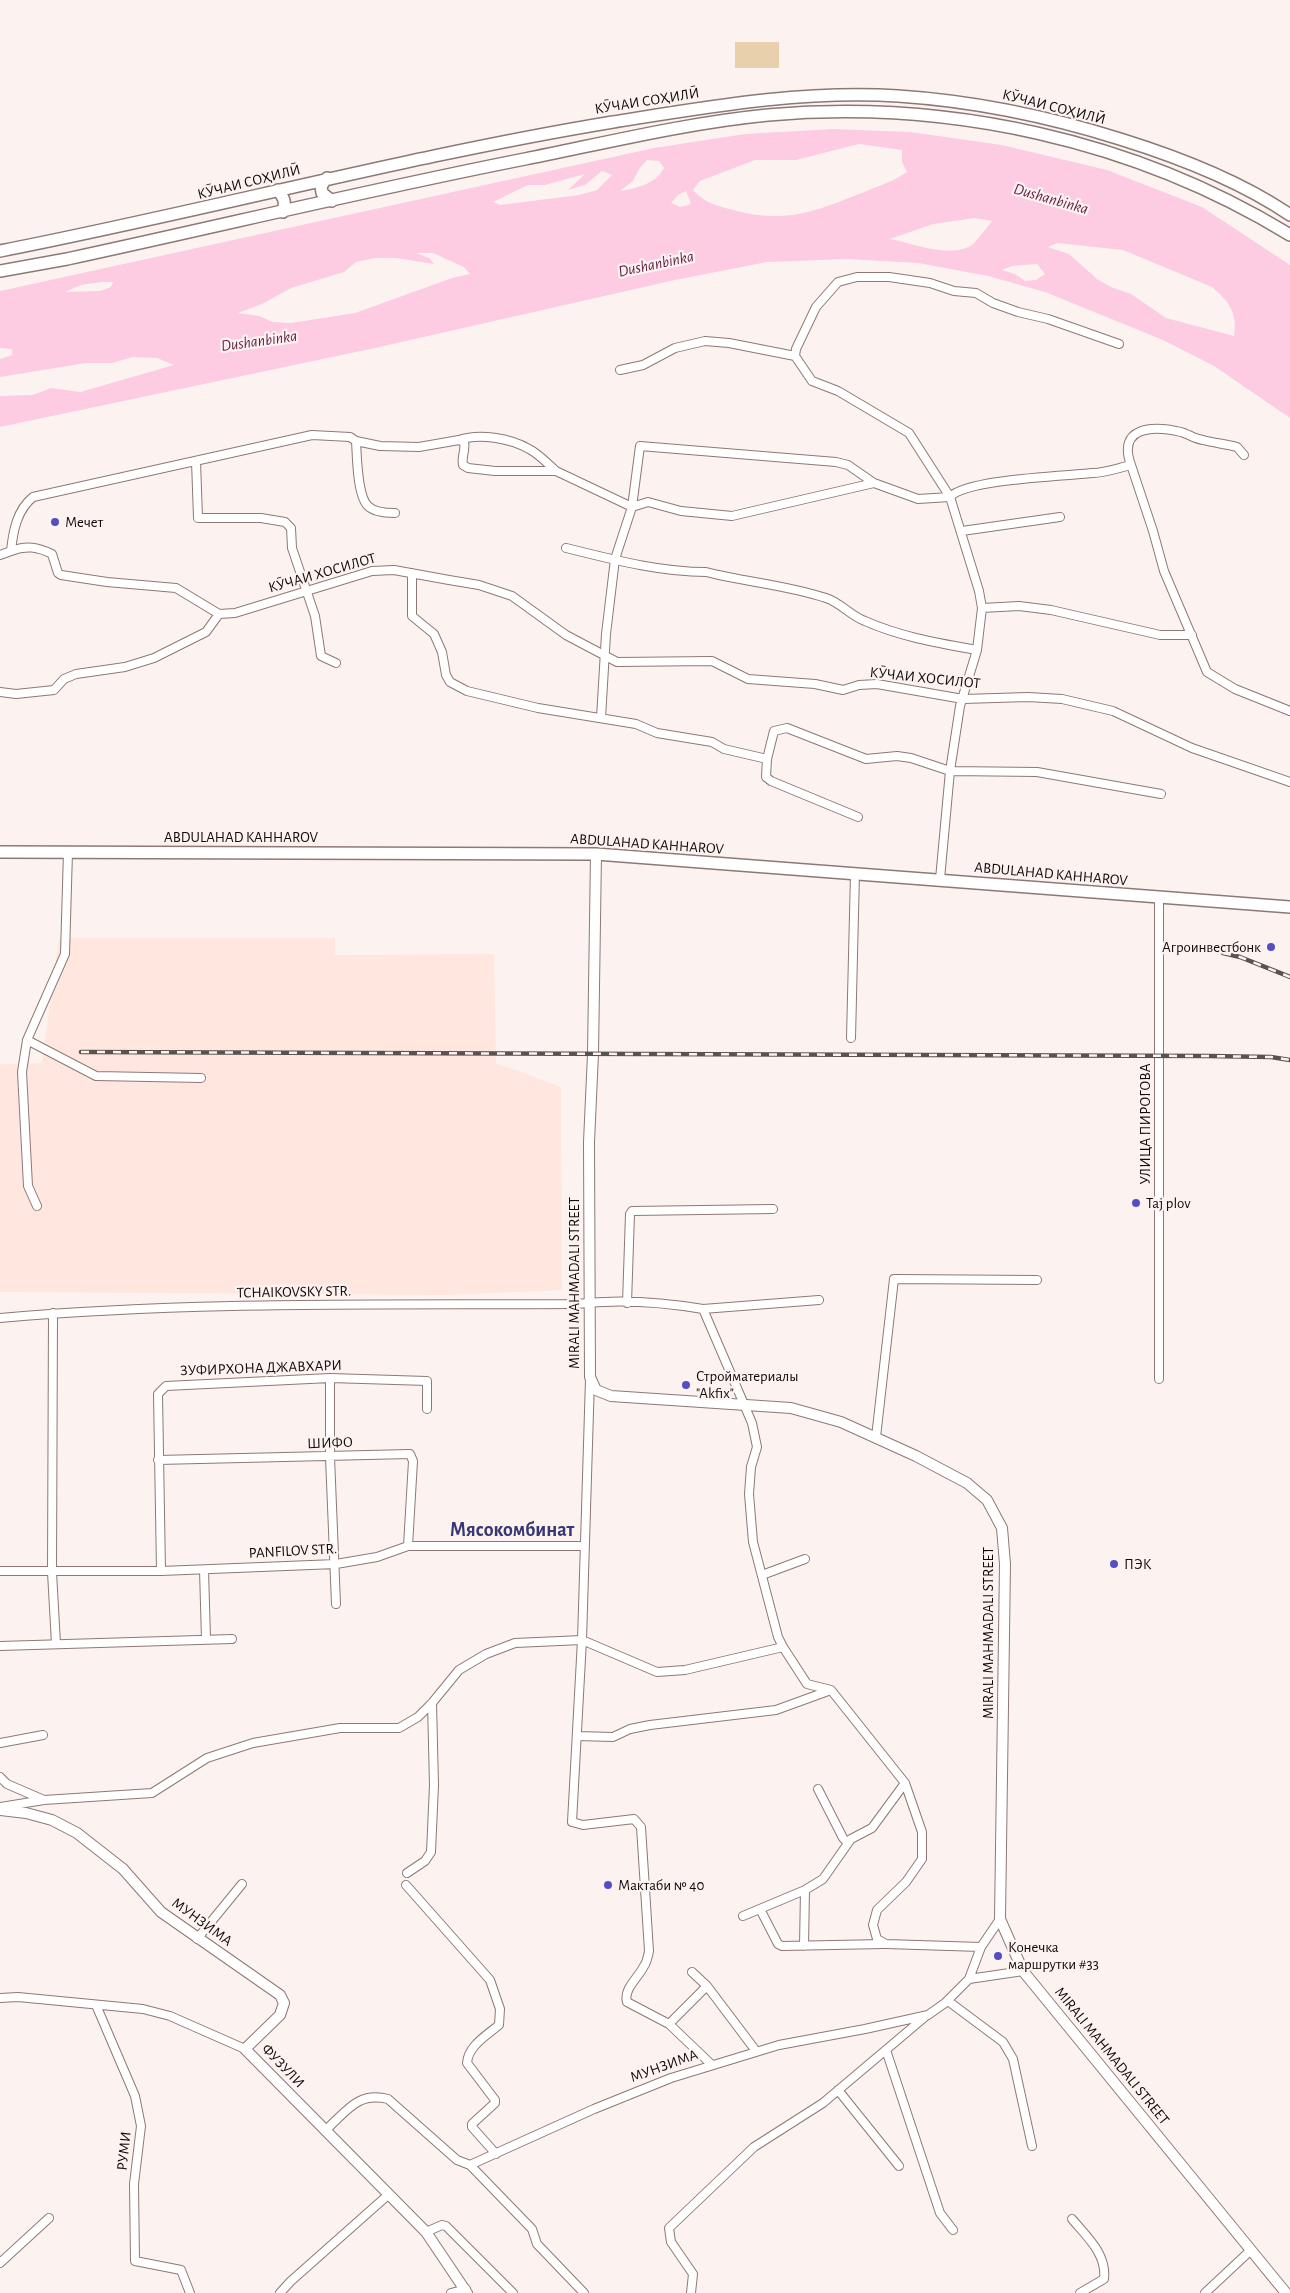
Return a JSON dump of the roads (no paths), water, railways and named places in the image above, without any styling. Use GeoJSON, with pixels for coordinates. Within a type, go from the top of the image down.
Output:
{"type":"FeatureCollection","features":[{"type":"Feature","properties":{"kind":"main road","name":"КӮЧАИ СОҲИЛӢ"},"geometry":{"type":"LineString","coordinates":[[0,252],[175,215],[327,178],[519,138],[746,101],[818,95],[898,96],[989,106],[1069,123],[1162,152],[1214,174],[1290,215]]}},
{"type":"Feature","properties":{"kind":"main road","name":"КӮЧАИ СОҲИЛӢ"},"geometry":{"type":"LineString","coordinates":[[0,271],[67,259],[477,168],[724,121],[778,115],[893,113],[987,122],[1059,138],[1154,167],[1202,189],[1290,235]]}},
{"type":"Feature","properties":{"kind":"main road"},"geometry":{"type":"LineString","coordinates":[[327,178],[321,186],[322,193],[332,201]]}},
{"type":"Feature","properties":{"kind":"main road"},"geometry":{"type":"LineString","coordinates":[[278,190],[284,197],[283,212]]}},
{"type":"Feature","properties":{"kind":"main road","name":"ABDULAHAD KAHHAROV"},"geometry":{"type":"LineString","coordinates":[[0,852],[596,854],[1290,907]]}},
{"type":"Feature","properties":{"kind":"street"},"geometry":{"type":"LineString","coordinates":[[940,879],[950,771],[963,699],[977,650],[982,608],[979,591],[950,497],[909,433],[838,391],[812,380],[795,356],[796,348],[816,307],[838,282],[857,277],[889,277],[930,283],[954,291],[976,293],[993,303],[1048,319],[1119,344]]}},
{"type":"Feature","properties":{"kind":"street"},"geometry":{"type":"LineString","coordinates":[[620,370],[643,365],[674,348],[705,341],[729,343],[795,356]]}},
{"type":"Feature","properties":{"kind":"street"},"geometry":{"type":"LineString","coordinates":[[1244,455],[1237,447],[1201,440],[1180,432],[1154,430],[1135,433],[1127,443],[1126,452],[1153,531],[1164,571],[1207,672],[1235,689],[1290,711]]}},
{"type":"Feature","properties":{"kind":"street"},"geometry":{"type":"LineString","coordinates":[[11,550],[14,530],[25,503],[33,497],[312,435],[350,437],[356,441],[380,446],[420,447],[469,437],[506,441],[528,448],[556,471],[632,507],[648,502],[681,511],[732,516],[874,483]]}},
{"type":"Feature","properties":{"kind":"street"},"geometry":{"type":"LineString","coordinates":[[460,440],[464,442],[465,448],[462,459],[463,465],[468,468],[495,471],[556,471]]}},
{"type":"Feature","properties":{"kind":"street"},"geometry":{"type":"LineString","coordinates":[[356,441],[363,498],[369,507],[382,512],[395,513]]}},
{"type":"Feature","properties":{"kind":"street"},"geometry":{"type":"LineString","coordinates":[[601,718],[604,654],[615,559],[632,507],[640,446],[836,462],[848,465],[874,483],[918,500],[950,497],[954,493],[972,487],[995,483],[1073,474],[1094,474],[1131,465]]}},
{"type":"Feature","properties":{"kind":"street"},"geometry":{"type":"LineString","coordinates":[[196,462],[198,518],[261,518],[285,522],[291,528],[292,548],[315,616],[321,656],[336,663]]}},
{"type":"Feature","properties":{"kind":"street"},"geometry":{"type":"LineString","coordinates":[[962,531],[1060,517]]}},
{"type":"Feature","properties":{"kind":"street"},"geometry":{"type":"LineString","coordinates":[[0,555],[21,547],[42,549],[52,554],[58,573],[61,575],[176,588],[219,614],[206,632],[154,658],[125,667],[76,674],[64,679],[54,690],[16,694],[0,692]]}},
{"type":"Feature","properties":{"kind":"street"},"geometry":{"type":"LineString","coordinates":[[566,548],[615,559],[689,572],[706,572],[805,592],[827,598],[841,605],[862,620],[893,633],[977,650]]}},
{"type":"Feature","properties":{"kind":"street","name":"КӮЧАИ ХОСИЛОТ"},"geometry":{"type":"LineString","coordinates":[[219,614],[242,610],[306,590],[383,570],[412,573],[479,585],[512,596],[566,635],[612,660],[621,662],[712,661],[739,676],[761,681],[810,683],[843,690],[859,685],[884,685],[963,699],[1045,697],[1096,706],[1130,718],[1192,748],[1290,782]]}},
{"type":"Feature","properties":{"kind":"street"},"geometry":{"type":"LineString","coordinates":[[412,573],[412,616],[434,634],[442,652],[446,675],[450,682],[467,692],[636,724],[657,733],[712,742],[724,749],[767,759]]}},
{"type":"Feature","properties":{"kind":"street"},"geometry":{"type":"LineString","coordinates":[[982,608],[1019,606],[1051,610],[1160,635],[1192,635]]}},
{"type":"Feature","properties":{"kind":"street"},"geometry":{"type":"LineString","coordinates":[[858,817],[771,781],[766,777],[767,759],[774,731],[787,728],[866,759],[897,756],[911,758],[950,771],[1037,772],[1161,794]]}},
{"type":"Feature","properties":{"kind":"street"},"geometry":{"type":"LineString","coordinates":[[37,1206],[28,1186],[25,1162],[22,1072],[27,1040],[64,954],[68,852]]}},
{"type":"Feature","properties":{"kind":"street","name":"MIRALI MAHMADALI STREET"},"geometry":{"type":"LineString","coordinates":[[596,854],[593,1054],[589,1142],[588,1303],[590,1377],[596,1390],[611,1396],[791,1408],[841,1422],[916,1456],[967,1483],[987,1500],[1002,1528],[1005,1564],[1000,1919],[1023,1971],[1286,2293]]}},
{"type":"Feature","properties":{"kind":"street"},"geometry":{"type":"LineString","coordinates":[[851,1038],[855,873]]}},
{"type":"Feature","properties":{"kind":"street","name":"УЛИЦА ПИРОГОВА"},"geometry":{"type":"LineString","coordinates":[[1159,898],[1159,1379]]}},
{"type":"Feature","properties":{"kind":"street"},"geometry":{"type":"LineString","coordinates":[[27,1040],[96,1076],[201,1078]]}},
{"type":"Feature","properties":{"kind":"street"},"geometry":{"type":"LineString","coordinates":[[627,1303],[630,1214],[632,1211],[773,1209]]}},
{"type":"Feature","properties":{"kind":"street"},"geometry":{"type":"LineString","coordinates":[[876,1437],[894,1279],[1037,1280]]}},
{"type":"Feature","properties":{"kind":"street","name":"TCHAIKOVSKY STR."},"geometry":{"type":"LineString","coordinates":[[0,1318],[54,1313],[262,1305],[627,1303],[682,1305],[703,1309],[819,1300]]}},
{"type":"Feature","properties":{"kind":"street"},"geometry":{"type":"LineString","coordinates":[[703,1309],[752,1423],[756,1447],[749,1494],[753,1542],[778,1637],[807,1684],[831,1690],[905,1783],[922,1832],[922,1859],[906,1882],[877,1910],[873,1925],[877,1940],[886,1944]]}},
{"type":"Feature","properties":{"kind":"street"},"geometry":{"type":"LineString","coordinates":[[54,1313],[52,1572],[56,1644]]}},
{"type":"Feature","properties":{"kind":"street"},"geometry":{"type":"LineString","coordinates":[[590,1377],[582,1640],[572,1822],[583,1824],[634,1819],[641,1827],[649,1950],[645,1965],[627,1992],[627,2002],[669,2024],[712,2065]]}},
{"type":"Feature","properties":{"kind":"street"},"geometry":{"type":"LineString","coordinates":[[330,1378],[330,1457],[336,1564],[336,1604]]}},
{"type":"Feature","properties":{"kind":"street","name":"ЗУФИРХОНА ДЖАВХАРИ"},"geometry":{"type":"LineString","coordinates":[[161,1570],[158,1394],[166,1386],[330,1378],[428,1381],[426,1409]]}},
{"type":"Feature","properties":{"kind":"street","name":"ШИФО"},"geometry":{"type":"LineString","coordinates":[[158,1460],[405,1454],[412,1457],[408,1546]]}},
{"type":"Feature","properties":{"kind":"street","name":"PANFILOV STR."},"geometry":{"type":"LineString","coordinates":[[0,1571],[204,1570],[336,1564],[378,1557],[408,1546],[585,1546]]}},
{"type":"Feature","properties":{"kind":"street"},"geometry":{"type":"LineString","coordinates":[[762,1575],[805,1559]]}},
{"type":"Feature","properties":{"kind":"street"},"geometry":{"type":"LineString","coordinates":[[204,1570],[206,1639]]}},
{"type":"Feature","properties":{"kind":"street"},"geometry":{"type":"LineString","coordinates":[[0,1646],[232,1639]]}},
{"type":"Feature","properties":{"kind":"street"},"geometry":{"type":"LineString","coordinates":[[0,1808],[44,1800],[152,1793],[207,1758],[253,1743],[340,1728],[399,1728],[418,1717],[459,1670],[486,1654],[515,1643],[582,1640],[657,1672],[685,1670],[783,1647]]}},
{"type":"Feature","properties":{"kind":"street"},"geometry":{"type":"LineString","coordinates":[[577,1736],[613,1737],[630,1729],[650,1725],[776,1710],[831,1690]]}},
{"type":"Feature","properties":{"kind":"street"},"geometry":{"type":"LineString","coordinates":[[407,1873],[425,1860],[430,1852],[434,1785],[432,1703]]}},
{"type":"Feature","properties":{"kind":"street"},"geometry":{"type":"LineString","coordinates":[[0,1743],[43,1735]]}},
{"type":"Feature","properties":{"kind":"street"},"geometry":{"type":"LineString","coordinates":[[0,1777],[7,1784],[44,1800]]}},
{"type":"Feature","properties":{"kind":"street"},"geometry":{"type":"LineString","coordinates":[[743,1916],[806,1890],[829,1874],[848,1843],[858,1834],[872,1828],[905,1783]]}},
{"type":"Feature","properties":{"kind":"street"},"geometry":{"type":"LineString","coordinates":[[818,1789],[848,1843]]}},
{"type":"Feature","properties":{"kind":"street","name":"МУНЗИМА"},"geometry":{"type":"LineString","coordinates":[[0,1808],[52,1820],[77,1833],[123,1869],[161,1912],[197,1939],[280,1995],[284,2002],[280,2015],[245,2048]]}},
{"type":"Feature","properties":{"kind":"street"},"geometry":{"type":"LineString","coordinates":[[197,1939],[242,1884]]}},
{"type":"Feature","properties":{"kind":"street"},"geometry":{"type":"LineString","coordinates":[[406,1885],[490,1980],[501,2016],[499,2025],[471,2050],[467,2064],[495,2100],[472,2127],[496,2154]]}},
{"type":"Feature","properties":{"kind":"street"},"geometry":{"type":"LineString","coordinates":[[804,1946],[806,1890]]}},
{"type":"Feature","properties":{"kind":"street"},"geometry":{"type":"LineString","coordinates":[[760,1908],[778,1944],[782,1946],[886,1944],[981,1947]]}},
{"type":"Feature","properties":{"kind":"street","name":"МУНЗИМА"},"geometry":{"type":"LineString","coordinates":[[470,2165],[594,2109],[670,2078],[779,2045],[928,2015],[948,2001],[969,1980],[981,1947],[1000,1919]]}},
{"type":"Feature","properties":{"kind":"street"},"geometry":{"type":"LineString","coordinates":[[969,1980],[1023,1971]]}},
{"type":"Feature","properties":{"kind":"street"},"geometry":{"type":"LineString","coordinates":[[692,1972],[707,1986],[756,2051]]}},
{"type":"Feature","properties":{"kind":"street"},"geometry":{"type":"LineString","coordinates":[[669,2024],[707,1986]]}},
{"type":"Feature","properties":{"kind":"street","name":"ФУЗУЛИ"},"geometry":{"type":"LineString","coordinates":[[0,1998],[18,1997],[143,2009],[170,2016],[245,2048],[426,2232],[466,2291]]}},
{"type":"Feature","properties":{"kind":"street"},"geometry":{"type":"LineString","coordinates":[[948,2001],[1003,2042],[1013,2060],[1032,2146]]}},
{"type":"Feature","properties":{"kind":"street","name":"РУМИ"},"geometry":{"type":"LineString","coordinates":[[96,2005],[135,2096],[141,2126],[134,2184],[135,2262],[181,2270],[190,2293]]}},
{"type":"Feature","properties":{"kind":"street"},"geometry":{"type":"LineString","coordinates":[[691,2293],[693,2274],[671,2242],[669,2228],[754,2148],[823,2103],[928,2015]]}},
{"type":"Feature","properties":{"kind":"street"},"geometry":{"type":"LineString","coordinates":[[886,2050],[940,2213],[953,2230]]}},
{"type":"Feature","properties":{"kind":"street"},"geometry":{"type":"LineString","coordinates":[[838,2090],[899,2166]]}},
{"type":"Feature","properties":{"kind":"street"},"geometry":{"type":"LineString","coordinates":[[330,2126],[362,2098],[376,2096],[388,2099],[457,2160],[470,2165],[532,2229],[537,2244],[584,2293]]}},
{"type":"Feature","properties":{"kind":"street"},"geometry":{"type":"LineString","coordinates":[[280,2293],[388,2195]]}},
{"type":"Feature","properties":{"kind":"street"},"geometry":{"type":"LineString","coordinates":[[0,2263],[49,2218]]}},
{"type":"Feature","properties":{"kind":"street"},"geometry":{"type":"LineString","coordinates":[[1072,2219],[1098,2251],[1105,2267],[1104,2279],[1080,2293]]}},
{"type":"Feature","properties":{"kind":"street"},"geometry":{"type":"LineString","coordinates":[[426,2232],[442,2225],[446,2226],[513,2293]]}},
{"type":"Feature","properties":{"kind":"street"},"geometry":{"type":"LineString","coordinates":[[1206,2293],[1251,2250]]}},
{"type":"Feature","properties":{"kind":"street"},"geometry":{"type":"LineString","coordinates":[[451,2293],[466,2291]]}},
{"type":"Feature","properties":{"kind":"water","name":"Dushanbinka"},"geometry":{"type":"Polygon","coordinates":[[[833,129],[910,132],[1002,145],[1107,170],[1202,207],[1290,265],[1290,418],[1214,366],[1163,340],[1045,292],[988,276],[918,263],[848,259],[767,262],[675,280],[375,348],[0,427],[0,396],[33,395],[51,388],[80,392],[174,365],[157,358],[133,357],[112,363],[86,363],[0,377],[0,359],[12,355],[12,349],[0,348],[0,291],[654,148],[745,134],[833,129]],[[859,144],[796,160],[755,160],[700,181],[693,190],[707,201],[727,209],[753,214],[787,216],[834,204],[884,184],[907,172],[902,162],[902,150],[859,144]],[[647,160],[639,169],[633,181],[620,191],[651,182],[664,168],[659,161],[647,160]],[[602,171],[585,185],[568,190],[585,174],[545,185],[528,185],[493,202],[500,205],[579,195],[597,190],[612,175],[602,171]],[[686,191],[678,195],[671,203],[680,207],[691,204],[686,191]],[[975,218],[933,224],[890,239],[931,249],[953,251],[974,244],[992,221],[975,218]],[[1057,243],[1048,247],[1069,254],[1097,279],[1111,287],[1131,294],[1166,318],[1234,336],[1235,321],[1231,308],[1212,287],[1123,250],[1057,243]],[[416,253],[429,258],[434,264],[396,258],[375,258],[356,262],[344,272],[291,288],[262,304],[238,313],[259,316],[273,322],[291,323],[355,313],[452,278],[470,274],[464,267],[433,253],[416,253]],[[1037,264],[1012,266],[1002,270],[1015,274],[1025,281],[1036,280],[1045,274],[1037,264]],[[113,282],[81,285],[65,292],[100,291],[111,287],[113,282]]]}},
{"type":"Feature","properties":{"kind":"railway"},"geometry":{"type":"LineString","coordinates":[[1223,953],[1240,957],[1290,977]]}},
{"type":"Feature","properties":{"kind":"railway"},"geometry":{"type":"LineString","coordinates":[[81,1052],[1208,1056],[1271,1057],[1290,1060]]}},
{"type":"Feature","properties":{"kind":"place","name":"Мечет"},"geometry":{"type":"Point","coordinates":[55,522]}},
{"type":"Feature","properties":{"kind":"place","name":"Агроинвестбонк"},"geometry":{"type":"Point","coordinates":[1271,947]}},
{"type":"Feature","properties":{"kind":"place","name":"Taj plov"},"geometry":{"type":"Point","coordinates":[1136,1203]}},
{"type":"Feature","properties":{"kind":"place","name":"Стройматериалы \"Akfix\""},"geometry":{"type":"Point","coordinates":[686,1385]}},
{"type":"Feature","properties":{"kind":"place","name":"ПЭК"},"geometry":{"type":"Point","coordinates":[1114,1564]}},
{"type":"Feature","properties":{"kind":"place","name":"Мактаби № 40"},"geometry":{"type":"Point","coordinates":[608,1885]}},
{"type":"Feature","properties":{"kind":"place","name":"Конечка маршрутки #33"},"geometry":{"type":"Point","coordinates":[998,1956]}},
{"type":"Feature","properties":{"kind":"district","name":"Мясокомбинат"},"geometry":{"type":"Point","coordinates":[512,1530]}}]}
